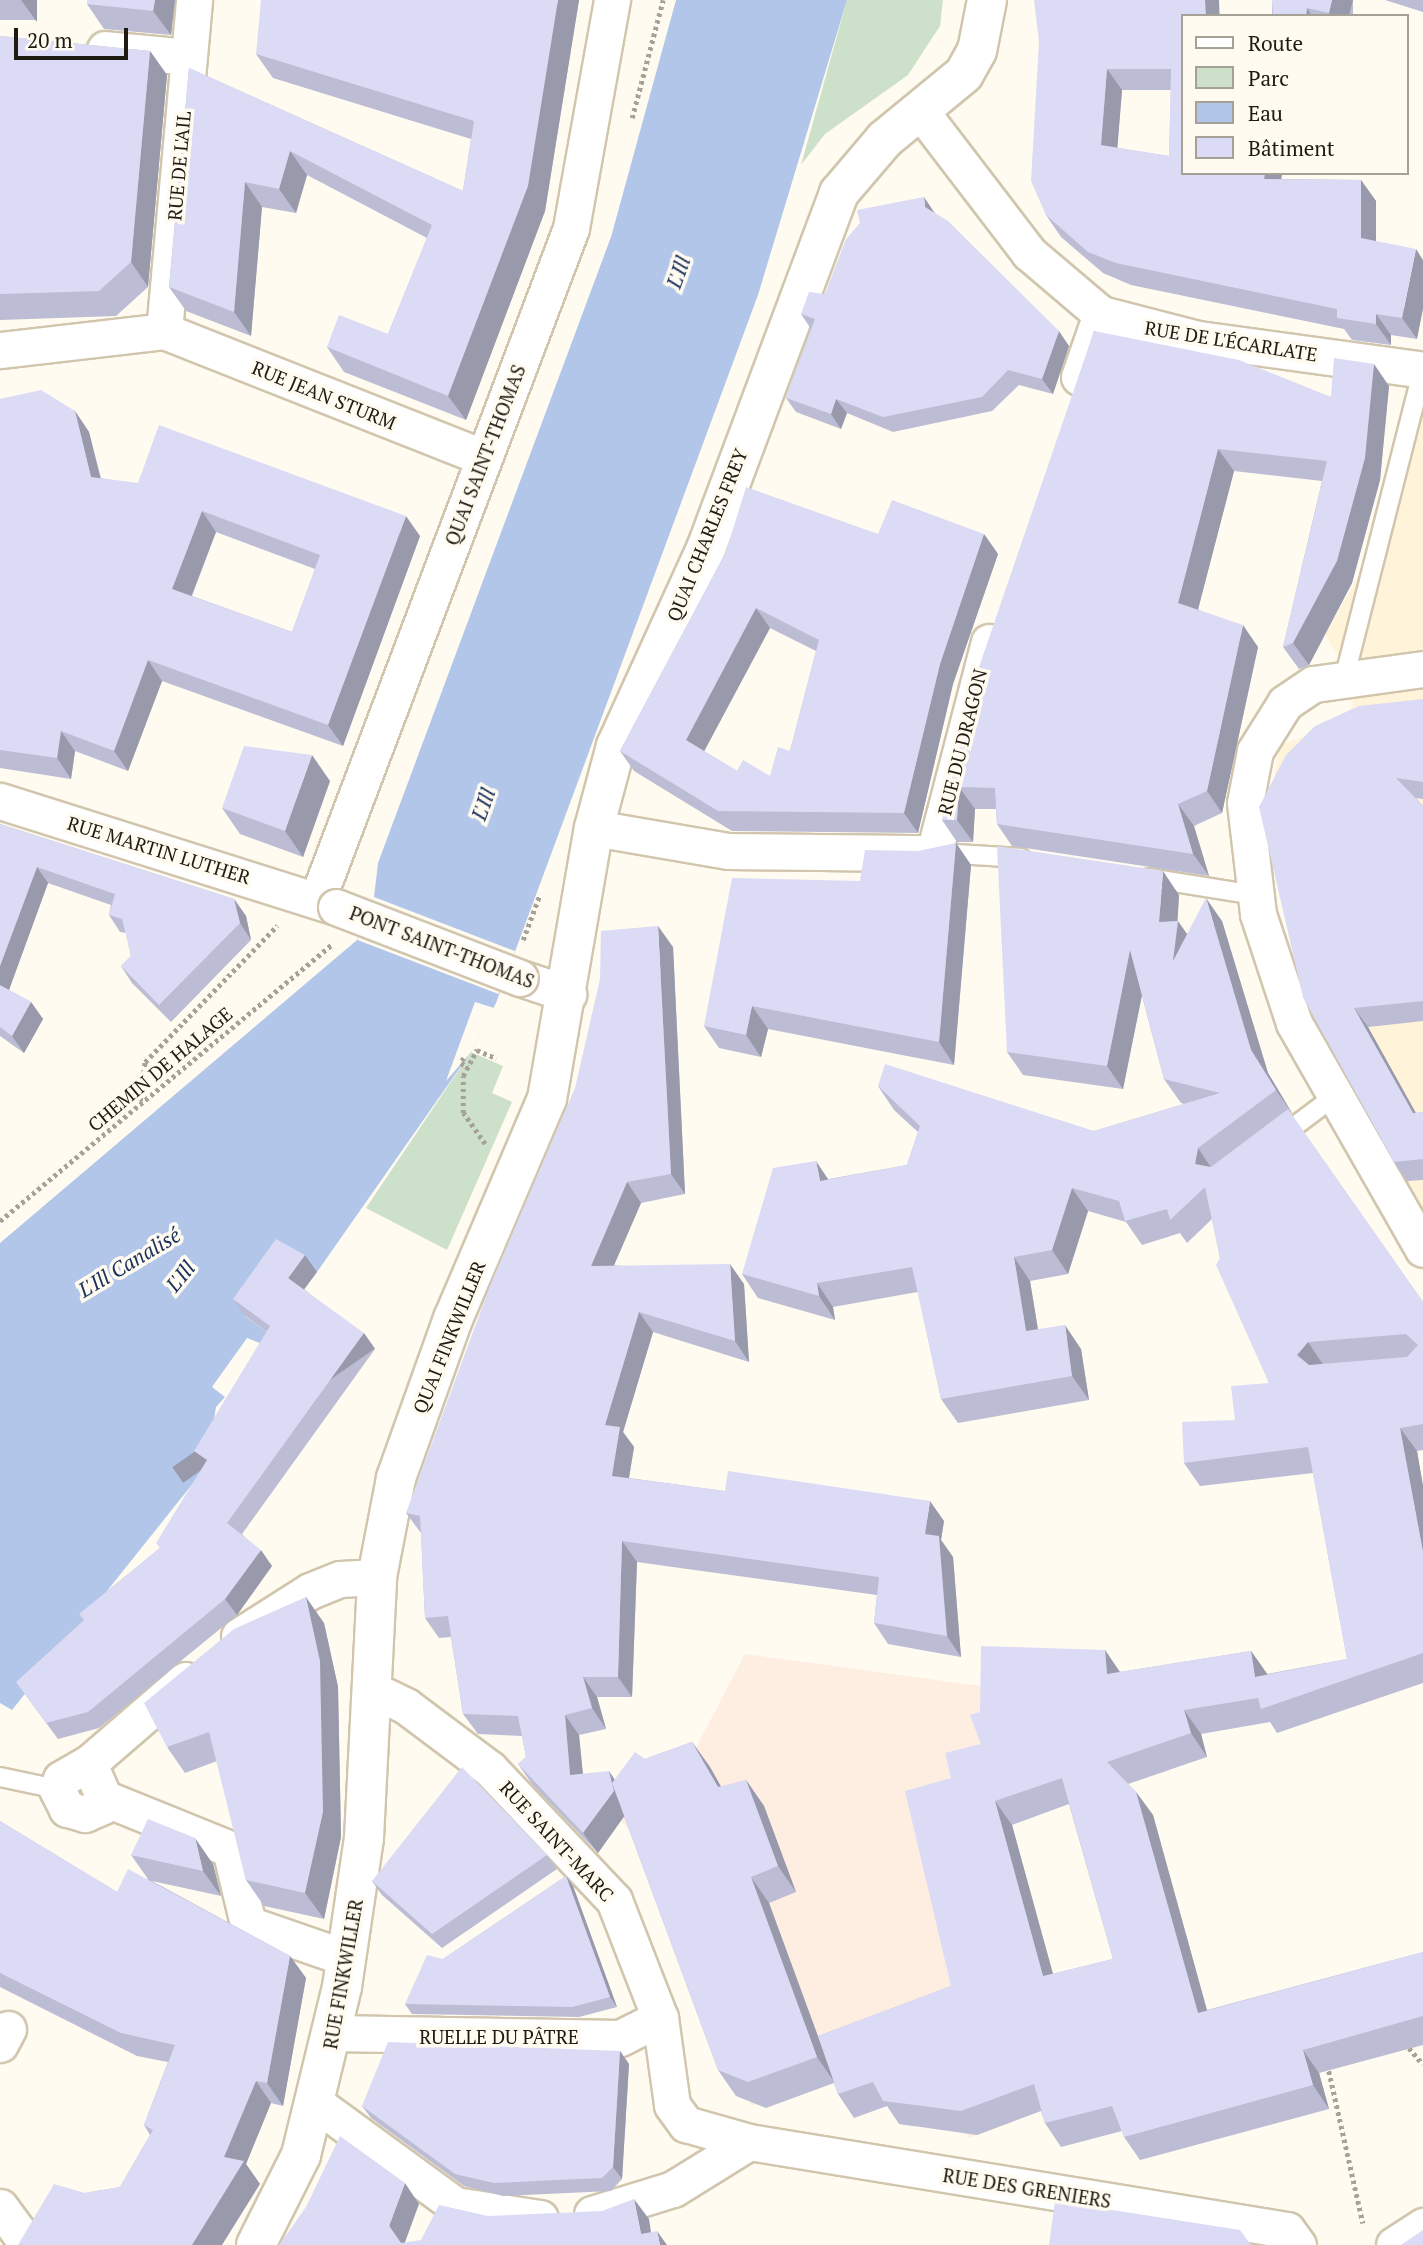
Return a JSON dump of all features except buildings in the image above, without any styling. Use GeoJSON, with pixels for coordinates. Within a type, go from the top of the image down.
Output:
{"type":"FeatureCollection","features":[{"type":"Feature","properties":{"kind":"street","name":"RUE DE L'AIL"},"geometry":{"type":"LineString","coordinates":[[164,331],[194,0]]}},
{"type":"Feature","properties":{"kind":"street","name":"QUAI SAINT-THOMAS"},"geometry":{"type":"LineString","coordinates":[[331,915],[484,457],[571,228],[612,0]]}},
{"type":"Feature","properties":{"kind":"street","name":"QUAI CHARLES FREY"},"geometry":{"type":"LineString","coordinates":[[568,995],[594,828],[615,746],[707,546],[839,193],[857,167],[964,74],[977,51],[987,0]]}},
{"type":"Feature","properties":{"kind":"street"},"geometry":{"type":"LineString","coordinates":[[67,45],[189,57]]}},
{"type":"Feature","properties":{"kind":"street","name":"RUE DE L'ÉCARLATE"},"geometry":{"type":"LineString","coordinates":[[922,113],[1029,253],[1101,314],[1198,339],[1423,369]]}},
{"type":"Feature","properties":{"kind":"street"},"geometry":{"type":"LineString","coordinates":[[1068,408],[1101,314]]}},
{"type":"Feature","properties":{"kind":"street"},"geometry":{"type":"LineString","coordinates":[[0,350],[164,331]]}},
{"type":"Feature","properties":{"kind":"street","name":"RUE JEAN STURM"},"geometry":{"type":"LineString","coordinates":[[164,331],[484,457]]}},
{"type":"Feature","properties":{"kind":"street","name":"RUE DU DRAGON"},"geometry":{"type":"LineString","coordinates":[[934,853],[973,689],[999,612]]}},
{"type":"Feature","properties":{"kind":"street"},"geometry":{"type":"LineString","coordinates":[[1423,669],[1313,684],[1285,703],[1255,751],[1245,803],[1255,895],[1294,1023],[1332,1098],[1423,1249]]}},
{"type":"Feature","properties":{"kind":"street","name":"RUE MARTIN LUTHER"},"geometry":{"type":"LineString","coordinates":[[0,801],[331,915]]}},
{"type":"Feature","properties":{"kind":"street"},"geometry":{"type":"LineString","coordinates":[[594,828],[752,853],[934,853]]}},
{"type":"Feature","properties":{"kind":"street","name":"PONT SAINT-THOMAS"},"geometry":{"type":"LineString","coordinates":[[331,915],[520,964],[568,995]]}},
{"type":"Feature","properties":{"kind":"street","name":"QUAI FINKWILLER"},"geometry":{"type":"LineString","coordinates":[[371,1689],[377,1577],[408,1440],[547,1099],[568,995]]}},
{"type":"Feature","properties":{"kind":"street"},"geometry":{"type":"LineString","coordinates":[[89,1763],[104,1798],[103,1806],[85,1814],[67,1809],[57,1789],[61,1779],[89,1763],[267,1616],[340,1579],[377,1577]]}},
{"type":"Feature","properties":{"kind":"street","name":"RUE SAINT-MARC"},"geometry":{"type":"LineString","coordinates":[[371,1689],[455,1740],[573,1873],[624,1916],[660,2018],[677,2116],[701,2132],[749,2142]]}},
{"type":"Feature","properties":{"kind":"street","name":"RUE FINKWILLER"},"geometry":{"type":"LineString","coordinates":[[256,2245],[287,2189],[318,2105],[333,2033],[364,1839],[371,1689]]}},
{"type":"Feature","properties":{"kind":"street"},"geometry":{"type":"LineString","coordinates":[[104,1798],[230,1849],[248,1924],[346,1958]]}},
{"type":"Feature","properties":{"kind":"street","name":"RUELLE DU PÂTRE"},"geometry":{"type":"LineString","coordinates":[[333,2033],[620,2038],[660,2018]]}},
{"type":"Feature","properties":{"kind":"street"},"geometry":{"type":"LineString","coordinates":[[318,2105],[404,2162],[444,2197],[501,2216],[615,2211],[696,2177],[749,2142]]}},
{"type":"Feature","properties":{"kind":"street","name":"RUE DES GRENIERS"},"geometry":{"type":"LineString","coordinates":[[749,2142],[1287,2230],[1298,2245]]}},
{"type":"Feature","properties":{"kind":"street"},"geometry":{"type":"LineString","coordinates":[[428,2233],[444,2197]]}},
{"type":"Feature","properties":{"kind":"street"},"geometry":{"type":"LineString","coordinates":[[0,2207],[28,2245]]}},
{"type":"Feature","properties":{"kind":"street"},"geometry":{"type":"LineString","coordinates":[[1379,2239],[1423,2226]]}},
{"type":"Feature","properties":{"kind":"lane"},"geometry":{"type":"LineString","coordinates":[[1345,679],[1423,369]]}},
{"type":"Feature","properties":{"kind":"lane"},"geometry":{"type":"LineString","coordinates":[[934,853],[1043,862]]}},
{"type":"Feature","properties":{"kind":"lane"},"geometry":{"type":"LineString","coordinates":[[1122,874],[1255,895]]}},
{"type":"Feature","properties":{"kind":"lane"},"geometry":{"type":"LineString","coordinates":[[1266,1148],[1332,1098]]}},
{"type":"Feature","properties":{"kind":"lane"},"geometry":{"type":"LineString","coordinates":[[0,1777],[57,1789]]}},
{"type":"Feature","properties":{"kind":"path"},"geometry":{"type":"LineString","coordinates":[[520,964],[540,894]]}},
{"type":"Feature","properties":{"kind":"path","name":"CHEMIN DE HALAGE"},"geometry":{"type":"LineString","coordinates":[[0,1221],[140,1102],[331,915]]}},
{"type":"Feature","properties":{"kind":"path"},"geometry":{"type":"LineString","coordinates":[[140,1102],[145,1062],[272,932]]}},
{"type":"Feature","properties":{"kind":"path"},"geometry":{"type":"LineString","coordinates":[[483,1157],[488,1145],[475,1137],[463,1113],[468,1067],[477,1050],[496,1058]]}},
{"type":"Feature","properties":{"kind":"path"},"geometry":{"type":"LineString","coordinates":[[464,1058],[461,1063],[468,1067]]}},
{"type":"Feature","properties":{"kind":"path"},"geometry":{"type":"LineString","coordinates":[[1409,2049],[1423,2064]]}},
{"type":"Feature","properties":{"kind":"path"},"geometry":{"type":"LineString","coordinates":[[1329,2071],[1379,2239]]}},
{"type":"Feature","properties":{"kind":"shaded area"},"geometry":{"type":"Polygon","coordinates":[[[1423,395],[1423,1208],[1316,1017],[1271,795],[1280,745],[1351,721],[1353,677],[1325,635],[1370,555],[1423,395]]]}},
{"type":"Feature","properties":{"kind":"shaded area"},"geometry":{"type":"Polygon","coordinates":[[[745,1654],[1003,1689],[1004,2110],[1013,2122],[969,2138],[963,2124],[892,2104],[839,2080],[765,2106],[751,2104],[644,1846],[621,1821],[669,1757],[686,1767],[745,1654]]]}},
{"type":"Feature","properties":{"kind":"green space"},"geometry":{"type":"Polygon","coordinates":[[[847,0],[943,0],[940,26],[908,75],[825,134],[801,165],[847,0]]]}},
{"type":"Feature","properties":{"kind":"green space"},"geometry":{"type":"Polygon","coordinates":[[[471,1052],[503,1066],[492,1093],[512,1102],[447,1250],[366,1208],[471,1052]]]}},
{"type":"Feature","properties":{"kind":"water"},"geometry":{"type":"Polygon","coordinates":[[[676,0],[847,0],[758,295],[496,1003],[471,1052],[317,1272],[288,1256],[245,1316],[271,1335],[262,1344],[247,1338],[212,1387],[225,1397],[216,1407],[206,1467],[12,1710],[0,1703],[0,1243],[357,940],[374,897],[378,863],[611,237],[676,0]]]}},
{"type":"Feature","properties":{"kind":"pier"},"geometry":{"type":"Polygon","coordinates":[[[374,897],[515,951],[498,994],[358,940],[374,897]]]}},
{"type":"Feature","properties":{"kind":"pier"},"geometry":{"type":"Polygon","coordinates":[[[475,1002],[494,1008],[471,1052],[446,1081],[475,1002]]]}},
{"type":"Feature","properties":{"kind":"water label","name":"L'Ill"},"geometry":{"type":"Point","coordinates":[678,272]}},
{"type":"Feature","properties":{"kind":"water label","name":"L'Ill"},"geometry":{"type":"Point","coordinates":[483,804]}},
{"type":"Feature","properties":{"kind":"water label","name":"L'Ill Canalisé"},"geometry":{"type":"Point","coordinates":[129,1262]}},
{"type":"Feature","properties":{"kind":"water label","name":"L'Ill"},"geometry":{"type":"Point","coordinates":[180,1276]}}]}
